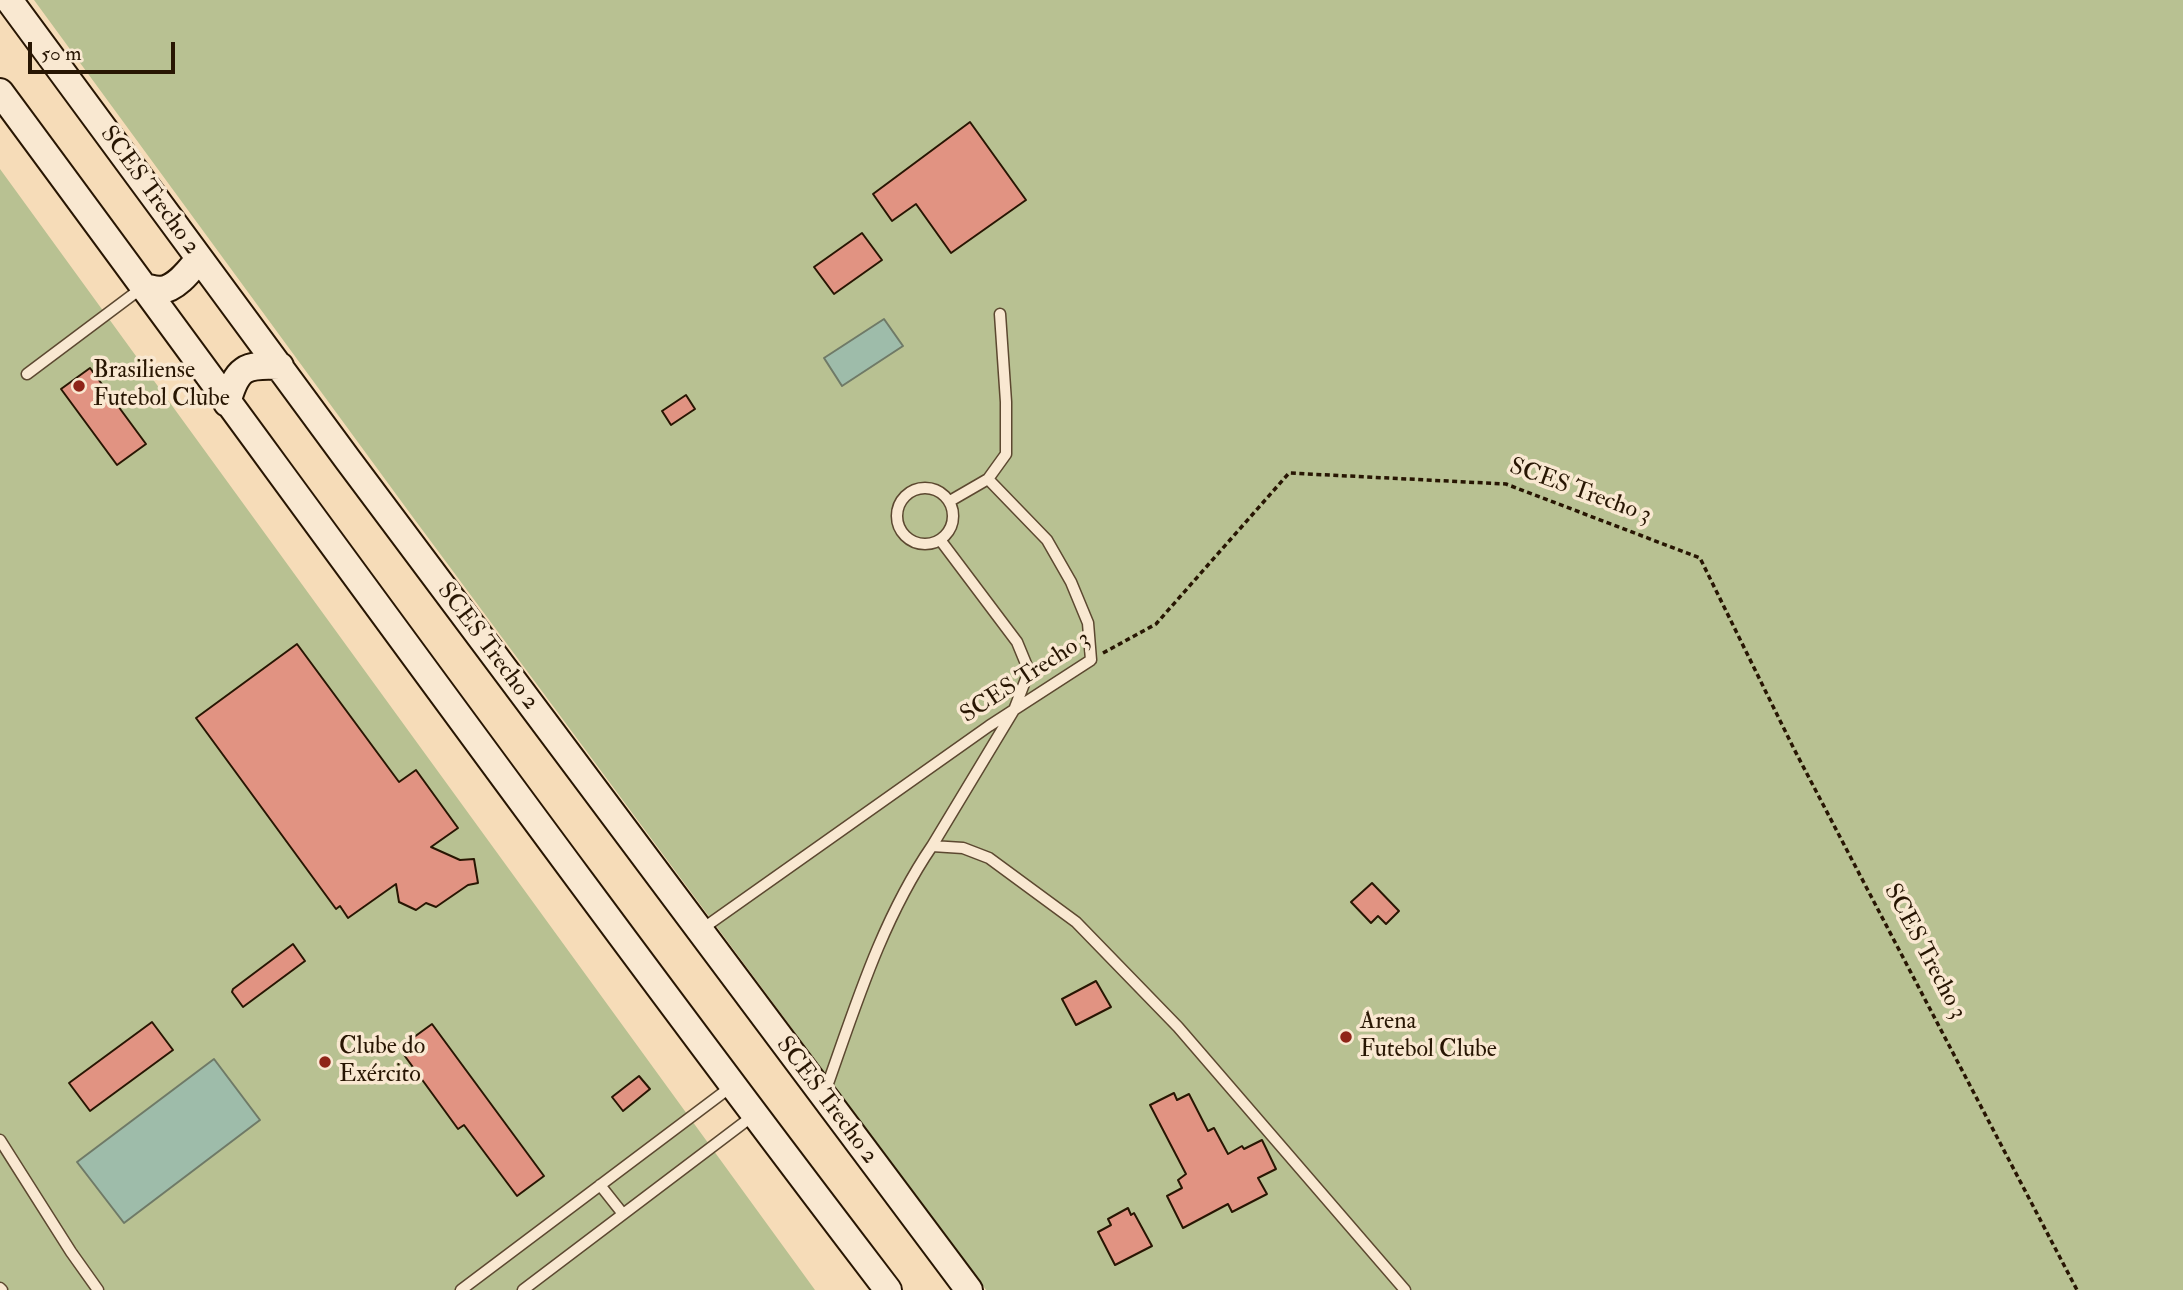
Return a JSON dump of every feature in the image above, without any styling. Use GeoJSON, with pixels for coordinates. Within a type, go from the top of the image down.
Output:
{"type":"FeatureCollection","features":[{"type":"Feature","properties":{"kind":"main road","name":"SCES Trecho 2"},"geometry":{"type":"LineString","coordinates":[[9,0],[699,931],[969,1290]]}},
{"type":"Feature","properties":{"kind":"main road"},"geometry":{"type":"LineString","coordinates":[[0,92],[732,1086],[888,1290]]}},
{"type":"Feature","properties":{"kind":"main road"},"geometry":{"type":"LineString","coordinates":[[143,287],[162,290],[185,276],[199,259]]}},
{"type":"Feature","properties":{"kind":"main road"},"geometry":{"type":"LineString","coordinates":[[227,403],[233,380],[244,370],[255,364],[280,366]]}},
{"type":"Feature","properties":{"kind":"lane"},"geometry":{"type":"LineString","coordinates":[[27,374],[143,287]]}},
{"type":"Feature","properties":{"kind":"lane"},"geometry":{"type":"LineString","coordinates":[[950,501],[988,479],[1006,454],[1006,402],[1000,314]]}},
{"type":"Feature","properties":{"kind":"lane"},"geometry":{"type":"LineString","coordinates":[[988,479],[1046,540],[1071,582],[1088,623],[1091,660]]}},
{"type":"Feature","properties":{"kind":"lane"},"geometry":{"type":"LineString","coordinates":[[932,488],[950,501],[954,512],[953,523],[949,533],[941,541],[919,545],[901,532],[897,510],[910,492],[932,488]]}},
{"type":"Feature","properties":{"kind":"lane"},"geometry":{"type":"LineString","coordinates":[[823,1097],[872,959],[896,908],[918,866],[1014,710],[1029,671],[1017,642],[941,541]]}},
{"type":"Feature","properties":{"kind":"lane","name":"SCES Trecho 3"},"geometry":{"type":"LineString","coordinates":[[699,931],[989,726],[1091,660]]}},
{"type":"Feature","properties":{"kind":"lane"},"geometry":{"type":"LineString","coordinates":[[932,846],[963,848],[989,858],[1076,922],[1186,1037],[1405,1290]]}},
{"type":"Feature","properties":{"kind":"lane"},"geometry":{"type":"LineString","coordinates":[[461,1290],[732,1086]]}},
{"type":"Feature","properties":{"kind":"lane"},"geometry":{"type":"LineString","coordinates":[[523,1290],[754,1115]]}},
{"type":"Feature","properties":{"kind":"lane"},"geometry":{"type":"LineString","coordinates":[[0,1140],[98,1290]]}},
{"type":"Feature","properties":{"kind":"lane"},"geometry":{"type":"LineString","coordinates":[[600,1185],[623,1214]]}},
{"type":"Feature","properties":{"kind":"path","name":"SCES Trecho 3"},"geometry":{"type":"LineString","coordinates":[[1091,660],[1156,624],[1289,473],[1506,484],[1700,558],[1794,749],[2077,1290]]}},
{"type":"Feature","properties":{"kind":"green space"},"geometry":{"type":"Polygon","coordinates":[[[34,0],[2183,0],[2183,1290],[986,1290],[412,516],[34,0]]]}},
{"type":"Feature","properties":{"kind":"green space","name":"Clube do Exército"},"geometry":{"type":"Polygon","coordinates":[[[0,169],[815,1290],[0,1290],[0,169]]]}},
{"type":"Feature","properties":{"kind":"shaded area"},"geometry":{"type":"Polygon","coordinates":[[[884,319],[903,346],[842,386],[824,358],[884,319]]]}},
{"type":"Feature","properties":{"kind":"shaded area"},"geometry":{"type":"Polygon","coordinates":[[[214,1059],[260,1120],[124,1223],[77,1162],[214,1059]]]}},
{"type":"Feature","properties":{"kind":"building"},"geometry":{"type":"Polygon","coordinates":[[[970,122],[1026,200],[951,253],[916,204],[892,221],[873,194],[970,122]]]}},
{"type":"Feature","properties":{"kind":"building"},"geometry":{"type":"Polygon","coordinates":[[[862,233],[882,260],[834,294],[814,267],[862,233]]]}},
{"type":"Feature","properties":{"kind":"building"},"geometry":{"type":"Polygon","coordinates":[[[90,368],[146,444],[117,465],[61,389],[90,368]]]}},
{"type":"Feature","properties":{"kind":"building"},"geometry":{"type":"Polygon","coordinates":[[[686,395],[695,409],[671,425],[662,411],[686,395]]]}},
{"type":"Feature","properties":{"kind":"building"},"geometry":{"type":"Polygon","coordinates":[[[297,644],[399,782],[416,770],[458,828],[431,847],[460,860],[474,859],[478,883],[468,885],[436,907],[426,903],[416,910],[399,902],[396,884],[348,918],[340,906],[336,909],[196,718],[297,644]]]}},
{"type":"Feature","properties":{"kind":"building"},"geometry":{"type":"Polygon","coordinates":[[[1372,883],[1399,911],[1386,924],[1378,916],[1371,923],[1351,902],[1372,883]]]}},
{"type":"Feature","properties":{"kind":"building"},"geometry":{"type":"Polygon","coordinates":[[[293,944],[305,961],[243,1007],[232,992],[233,989],[293,944]]]}},
{"type":"Feature","properties":{"kind":"building"},"geometry":{"type":"Polygon","coordinates":[[[1096,981],[1111,1007],[1076,1025],[1062,999],[1096,981]]]}},
{"type":"Feature","properties":{"kind":"building"},"geometry":{"type":"Polygon","coordinates":[[[152,1022],[173,1050],[90,1111],[69,1083],[152,1022]]]}},
{"type":"Feature","properties":{"kind":"building"},"geometry":{"type":"Polygon","coordinates":[[[432,1024],[544,1176],[517,1196],[464,1125],[458,1129],[399,1048],[432,1024]]]}},
{"type":"Feature","properties":{"kind":"building"},"geometry":{"type":"Polygon","coordinates":[[[639,1076],[650,1089],[623,1111],[612,1097],[639,1076]]]}},
{"type":"Feature","properties":{"kind":"building"},"geometry":{"type":"Polygon","coordinates":[[[1174,1093],[1177,1100],[1189,1094],[1208,1131],[1214,1128],[1228,1154],[1262,1140],[1276,1169],[1258,1178],[1267,1194],[1232,1212],[1228,1204],[1183,1228],[1167,1196],[1182,1188],[1178,1180],[1186,1174],[1150,1105],[1174,1093]]]}},
{"type":"Feature","properties":{"kind":"building"},"geometry":{"type":"Polygon","coordinates":[[[1128,1208],[1131,1215],[1134,1213],[1152,1246],[1115,1265],[1098,1232],[1111,1225],[1108,1219],[1128,1208]]]}},
{"type":"Feature","properties":{"kind":"place","name":"Brasiliense Futebol Clube"},"geometry":{"type":"Point","coordinates":[79,386]}},
{"type":"Feature","properties":{"kind":"place","name":"Arena Futebol Clube"},"geometry":{"type":"Point","coordinates":[1346,1037]}},
{"type":"Feature","properties":{"kind":"place","name":"Clube do Exército"},"geometry":{"type":"Point","coordinates":[325,1062]}}]}
